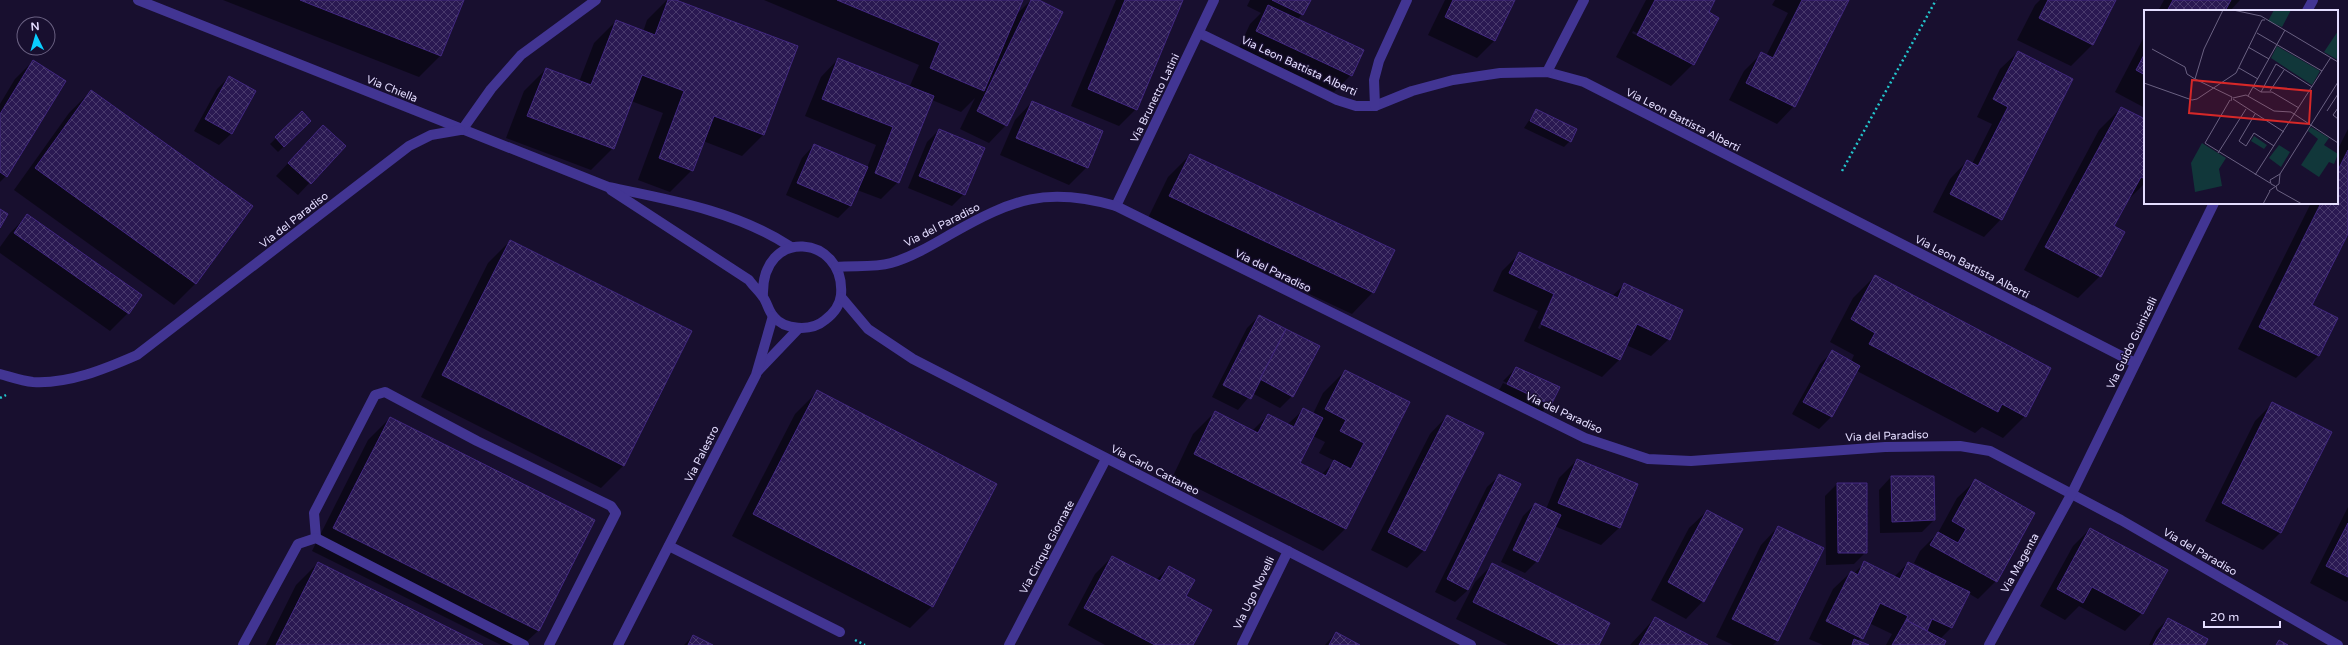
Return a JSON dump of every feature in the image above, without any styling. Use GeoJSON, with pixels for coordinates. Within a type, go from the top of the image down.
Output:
{"type":"FeatureCollection","features":[{"type":"Feature","properties":{"kind":"street","name":"Via Chiella"},"geometry":{"type":"LineString","coordinates":[[138,0],[462,130]]}},
{"type":"Feature","properties":{"kind":"street"},"geometry":{"type":"LineString","coordinates":[[462,130],[491,89],[521,55],[596,0]]}},
{"type":"Feature","properties":{"kind":"street","name":"Via Brunetto Latini"},"geometry":{"type":"LineString","coordinates":[[1116,206],[1214,0]]}},
{"type":"Feature","properties":{"kind":"street"},"geometry":{"type":"LineString","coordinates":[[1375,106],[1374,80],[1379,61],[1407,0]]}},
{"type":"Feature","properties":{"kind":"street"},"geometry":{"type":"LineString","coordinates":[[1547,72],[1584,0]]}},
{"type":"Feature","properties":{"kind":"street"},"geometry":{"type":"LineString","coordinates":[[2308,10],[2313,0]]}},
{"type":"Feature","properties":{"kind":"street","name":"Via Leon Battista Alberti"},"geometry":{"type":"LineString","coordinates":[[1199,33],[1337,100],[1356,106],[1375,106],[1412,91],[1453,80],[1500,73],[1547,72],[1584,82],[2135,363]]}},
{"type":"Feature","properties":{"kind":"street","name":"Via del Paradiso"},"geometry":{"type":"LineString","coordinates":[[0,374],[33,382],[68,379],[100,371],[137,356],[409,146],[431,134],[462,130],[608,187],[667,199],[719,213],[763,230],[792,247],[802,246],[817,250],[829,258],[836,267],[891,263],[927,248],[978,219],[1015,202],[1062,195],[1087,198],[1116,206],[1585,438],[1648,459],[1691,461],[1884,447],[1960,446],[1990,451],[2072,493],[2338,645]]}},
{"type":"Feature","properties":{"kind":"street","name":"Via del Paradiso"},"geometry":{"type":"LineString","coordinates":[[608,187],[749,280],[763,297],[773,316]]}},
{"type":"Feature","properties":{"kind":"street","name":"Via Guido Guinizelli"},"geometry":{"type":"LineString","coordinates":[[2072,493],[2214,204]]}},
{"type":"Feature","properties":{"kind":"street"},"geometry":{"type":"LineString","coordinates":[[763,297],[763,282],[766,269],[774,258],[792,247]]}},
{"type":"Feature","properties":{"kind":"street"},"geometry":{"type":"LineString","coordinates":[[773,316],[790,326],[799,328],[812,327],[822,323],[838,306],[841,297],[841,283],[836,267]]}},
{"type":"Feature","properties":{"kind":"street","name":"Via Carlo Cattaneo"},"geometry":{"type":"LineString","coordinates":[[841,297],[868,329],[913,359],[1471,645]]}},
{"type":"Feature","properties":{"kind":"street","name":"Via Palestro"},"geometry":{"type":"LineString","coordinates":[[618,645],[757,372],[773,316]]}},
{"type":"Feature","properties":{"kind":"street","name":"Via Palestro"},"geometry":{"type":"LineString","coordinates":[[757,372],[799,328]]}},
{"type":"Feature","properties":{"kind":"street"},"geometry":{"type":"LineString","coordinates":[[316,538],[314,513],[375,395],[385,392],[477,441],[611,506],[616,513],[549,645]]}},
{"type":"Feature","properties":{"kind":"street","name":"Via Cinque Giornate"},"geometry":{"type":"LineString","coordinates":[[1009,645],[1106,459]]}},
{"type":"Feature","properties":{"kind":"street","name":"Via Magenta"},"geometry":{"type":"LineString","coordinates":[[1989,645],[2072,493]]}},
{"type":"Feature","properties":{"kind":"street"},"geometry":{"type":"LineString","coordinates":[[243,645],[298,544],[316,538],[524,645]]}},
{"type":"Feature","properties":{"kind":"street"},"geometry":{"type":"LineString","coordinates":[[669,546],[840,632]]}},
{"type":"Feature","properties":{"kind":"street","name":"Via Ugo Novelli"},"geometry":{"type":"LineString","coordinates":[[1242,645],[1288,551]]}},
{"type":"Feature","properties":{"kind":"path"},"geometry":{"type":"LineString","coordinates":[[1842,171],[1936,0]]}},
{"type":"Feature","properties":{"kind":"building"},"geometry":{"type":"Polygon","coordinates":[[[300,0],[464,0],[441,56],[300,0]]]}},
{"type":"Feature","properties":{"kind":"building"},"geometry":{"type":"Polygon","coordinates":[[[668,0],[676,0],[798,46],[764,135],[714,116],[693,171],[659,158],[684,91],[642,75],[614,149],[527,116],[546,68],[591,85],[616,20],[655,35],[668,0]]]}},
{"type":"Feature","properties":{"kind":"building"},"geometry":{"type":"Polygon","coordinates":[[[837,0],[1023,0],[984,91],[930,68],[940,43],[837,0]]]}},
{"type":"Feature","properties":{"kind":"building"},"geometry":{"type":"Polygon","coordinates":[[[1031,0],[1039,0],[1063,12],[1007,126],[977,111],[1031,0]]]}},
{"type":"Feature","properties":{"kind":"building"},"geometry":{"type":"Polygon","coordinates":[[[1125,0],[1183,0],[1137,110],[1088,89],[1125,0]]]}},
{"type":"Feature","properties":{"kind":"building"},"geometry":{"type":"Polygon","coordinates":[[[1272,0],[1311,0],[1303,15],[1272,0]]]}},
{"type":"Feature","properties":{"kind":"building"},"geometry":{"type":"Polygon","coordinates":[[[1453,0],[1515,0],[1495,41],[1445,17],[1453,0]]]}},
{"type":"Feature","properties":{"kind":"building"},"geometry":{"type":"Polygon","coordinates":[[[1655,0],[1715,0],[1709,12],[1719,18],[1694,65],[1637,35],[1655,0]]]}},
{"type":"Feature","properties":{"kind":"building"},"geometry":{"type":"Polygon","coordinates":[[[1802,0],[1849,0],[1795,107],[1746,83],[1761,52],[1773,58],[1802,0]]]}},
{"type":"Feature","properties":{"kind":"building"},"geometry":{"type":"Polygon","coordinates":[[[2048,0],[2116,0],[2093,45],[2039,18],[2048,0]]]}},
{"type":"Feature","properties":{"kind":"building"},"geometry":{"type":"Polygon","coordinates":[[[2173,0],[2231,0],[2226,10],[2168,10],[2173,0]]]}},
{"type":"Feature","properties":{"kind":"building"},"geometry":{"type":"Polygon","coordinates":[[[1268,5],[1364,50],[1352,76],[1256,31],[1268,5]]]}},
{"type":"Feature","properties":{"kind":"building"},"geometry":{"type":"Polygon","coordinates":[[[2018,51],[2073,79],[2002,220],[1950,194],[1967,160],[1978,166],[2008,107],[1993,99],[2018,51]]]}},
{"type":"Feature","properties":{"kind":"building"},"geometry":{"type":"Polygon","coordinates":[[[2144,55],[2144,74],[2136,70],[2144,55]]]}},
{"type":"Feature","properties":{"kind":"building"},"geometry":{"type":"Polygon","coordinates":[[[838,58],[934,96],[899,183],[875,173],[893,127],[822,99],[838,58]]]}},
{"type":"Feature","properties":{"kind":"building"},"geometry":{"type":"Polygon","coordinates":[[[33,60],[66,81],[7,177],[0,172],[0,114],[33,60]]]}},
{"type":"Feature","properties":{"kind":"building"},"geometry":{"type":"Polygon","coordinates":[[[229,76],[256,91],[232,134],[205,119],[229,76]]]}},
{"type":"Feature","properties":{"kind":"building"},"geometry":{"type":"Polygon","coordinates":[[[91,90],[253,206],[196,284],[35,168],[91,90]]]}},
{"type":"Feature","properties":{"kind":"building"},"geometry":{"type":"Polygon","coordinates":[[[1032,101],[1103,131],[1088,168],[1016,138],[1032,101]]]}},
{"type":"Feature","properties":{"kind":"building"},"geometry":{"type":"Polygon","coordinates":[[[2121,107],[2144,118],[2144,178],[2141,177],[2114,226],[2125,232],[2101,277],[2045,247],[2121,107]]]}},
{"type":"Feature","properties":{"kind":"building"},"geometry":{"type":"Polygon","coordinates":[[[1536,109],[1577,129],[1571,142],[1530,121],[1536,109]]]}},
{"type":"Feature","properties":{"kind":"building"},"geometry":{"type":"Polygon","coordinates":[[[302,111],[311,121],[284,147],[275,137],[302,111]]]}},
{"type":"Feature","properties":{"kind":"building"},"geometry":{"type":"Polygon","coordinates":[[[323,125],[346,146],[311,184],[288,163],[323,125]]]}},
{"type":"Feature","properties":{"kind":"building"},"geometry":{"type":"Polygon","coordinates":[[[939,129],[985,148],[965,195],[919,176],[939,129]]]}},
{"type":"Feature","properties":{"kind":"building"},"geometry":{"type":"Polygon","coordinates":[[[814,144],[868,167],[851,206],[797,183],[814,144]]]}},
{"type":"Feature","properties":{"kind":"building"},"geometry":{"type":"Polygon","coordinates":[[[2348,150],[2348,234],[2312,305],[2338,318],[2319,356],[2259,327],[2320,204],[2338,204],[2338,170],[2348,150]]]}},
{"type":"Feature","properties":{"kind":"building"},"geometry":{"type":"Polygon","coordinates":[[[1190,154],[1395,250],[1374,293],[1169,196],[1190,154]]]}},
{"type":"Feature","properties":{"kind":"building"},"geometry":{"type":"Polygon","coordinates":[[[0,209],[8,214],[0,228],[0,209]]]}},
{"type":"Feature","properties":{"kind":"building"},"geometry":{"type":"Polygon","coordinates":[[[27,214],[142,295],[129,314],[14,233],[27,214]]]}},
{"type":"Feature","properties":{"kind":"building"},"geometry":{"type":"Polygon","coordinates":[[[510,240],[692,331],[624,466],[442,375],[510,240]]]}},
{"type":"Feature","properties":{"kind":"building"},"geometry":{"type":"Polygon","coordinates":[[[1519,252],[1618,298],[1624,283],[1683,310],[1670,340],[1637,324],[1620,360],[1541,324],[1554,294],[1509,273],[1519,252]]]}},
{"type":"Feature","properties":{"kind":"building"},"geometry":{"type":"Polygon","coordinates":[[[1875,275],[2051,368],[2026,417],[2002,404],[1998,412],[1869,344],[1875,333],[1851,319],[1875,275]]]}},
{"type":"Feature","properties":{"kind":"building"},"geometry":{"type":"Polygon","coordinates":[[[1259,315],[1286,329],[1251,399],[1223,385],[1259,315]]]}},
{"type":"Feature","properties":{"kind":"building"},"geometry":{"type":"Polygon","coordinates":[[[1286,329],[1320,346],[1293,397],[1260,379],[1286,329]]]}},
{"type":"Feature","properties":{"kind":"building"},"geometry":{"type":"Polygon","coordinates":[[[1832,350],[1860,366],[1832,417],[1803,402],[1832,350]]]}},
{"type":"Feature","properties":{"kind":"building"},"geometry":{"type":"Polygon","coordinates":[[[1516,367],[1560,387],[1551,405],[1507,384],[1516,367]]]}},
{"type":"Feature","properties":{"kind":"building"},"geometry":{"type":"Polygon","coordinates":[[[1345,370],[1410,402],[1346,529],[1194,454],[1215,411],[1258,433],[1268,414],[1294,427],[1303,408],[1323,418],[1300,463],[1326,476],[1334,460],[1351,469],[1364,443],[1340,431],[1346,420],[1325,409],[1345,370]]]}},
{"type":"Feature","properties":{"kind":"building"},"geometry":{"type":"Polygon","coordinates":[[[817,390],[997,484],[933,607],[753,514],[817,390]]]}},
{"type":"Feature","properties":{"kind":"building"},"geometry":{"type":"Polygon","coordinates":[[[2272,402],[2332,432],[2281,533],[2222,503],[2272,402]]]}},
{"type":"Feature","properties":{"kind":"building"},"geometry":{"type":"Polygon","coordinates":[[[1447,415],[1484,433],[1425,551],[1388,532],[1447,415]]]}},
{"type":"Feature","properties":{"kind":"building"},"geometry":{"type":"Polygon","coordinates":[[[390,417],[595,520],[539,631],[333,528],[390,417]]]}},
{"type":"Feature","properties":{"kind":"building"},"geometry":{"type":"Polygon","coordinates":[[[1577,459],[1638,484],[1620,528],[1558,503],[1577,459]]]}},
{"type":"Feature","properties":{"kind":"building"},"geometry":{"type":"Polygon","coordinates":[[[1499,474],[1521,484],[1468,590],[1447,579],[1499,474]]]}},
{"type":"Feature","properties":{"kind":"building"},"geometry":{"type":"Polygon","coordinates":[[[1891,476],[1934,476],[1935,520],[1892,522],[1891,476]]]}},
{"type":"Feature","properties":{"kind":"building"},"geometry":{"type":"Polygon","coordinates":[[[1975,479],[2035,513],[1997,582],[1930,545],[1938,532],[1958,543],[1966,529],[1952,521],[1975,479]]]}},
{"type":"Feature","properties":{"kind":"building"},"geometry":{"type":"Polygon","coordinates":[[[1837,483],[1867,483],[1867,553],[1838,553],[1837,483]]]}},
{"type":"Feature","properties":{"kind":"building"},"geometry":{"type":"Polygon","coordinates":[[[1535,503],[1561,515],[1538,562],[1513,550],[1535,503]]]}},
{"type":"Feature","properties":{"kind":"building"},"geometry":{"type":"Polygon","coordinates":[[[1707,510],[1743,529],[1704,602],[1668,582],[1707,510]]]}},
{"type":"Feature","properties":{"kind":"building"},"geometry":{"type":"Polygon","coordinates":[[[2348,523],[2348,577],[2326,566],[2348,523]]]}},
{"type":"Feature","properties":{"kind":"building"},"geometry":{"type":"Polygon","coordinates":[[[1778,526],[1824,548],[1778,641],[1732,619],[1778,526]]]}},
{"type":"Feature","properties":{"kind":"building"},"geometry":{"type":"Polygon","coordinates":[[[2090,528],[2168,570],[2143,614],[2092,587],[2083,603],[2057,589],[2090,528]]]}},
{"type":"Feature","properties":{"kind":"building"},"geometry":{"type":"Polygon","coordinates":[[[1112,556],[1160,581],[1169,566],[1195,580],[1186,596],[1212,610],[1193,645],[1155,645],[1084,608],[1112,556]]]}},
{"type":"Feature","properties":{"kind":"building"},"geometry":{"type":"Polygon","coordinates":[[[1864,561],[1900,579],[1908,562],[1970,592],[1952,628],[1932,619],[1927,631],[1906,620],[1908,616],[1880,603],[1863,639],[1826,621],[1851,571],[1858,575],[1864,561]]]}},
{"type":"Feature","properties":{"kind":"building"},"geometry":{"type":"Polygon","coordinates":[[[318,562],[483,645],[276,645],[318,562]]]}},
{"type":"Feature","properties":{"kind":"building"},"geometry":{"type":"Polygon","coordinates":[[[1492,563],[1610,623],[1599,645],[1560,645],[1473,602],[1492,563]]]}},
{"type":"Feature","properties":{"kind":"building"},"geometry":{"type":"Polygon","coordinates":[[[1655,617],[1708,645],[1639,645],[1655,617]]]}},
{"type":"Feature","properties":{"kind":"building"},"geometry":{"type":"Polygon","coordinates":[[[2168,618],[2208,639],[2205,645],[2153,645],[2168,618]]]}},
{"type":"Feature","properties":{"kind":"building"},"geometry":{"type":"Polygon","coordinates":[[[1906,620],[1946,641],[1944,645],[1892,645],[1906,620]]]}},
{"type":"Feature","properties":{"kind":"building"},"geometry":{"type":"Polygon","coordinates":[[[1336,632],[1360,645],[1329,645],[1336,632]]]}},
{"type":"Feature","properties":{"kind":"building"},"geometry":{"type":"Polygon","coordinates":[[[693,635],[713,645],[688,645],[693,635]]]}},
{"type":"Feature","properties":{"kind":"building"},"geometry":{"type":"Polygon","coordinates":[[[1854,639],[1869,645],[1852,645],[1854,639]]]}},
{"type":"Feature","properties":{"kind":"building"},"geometry":{"type":"Polygon","coordinates":[[[2279,640],[2288,645],[2276,645],[2279,640]]]}}]}
